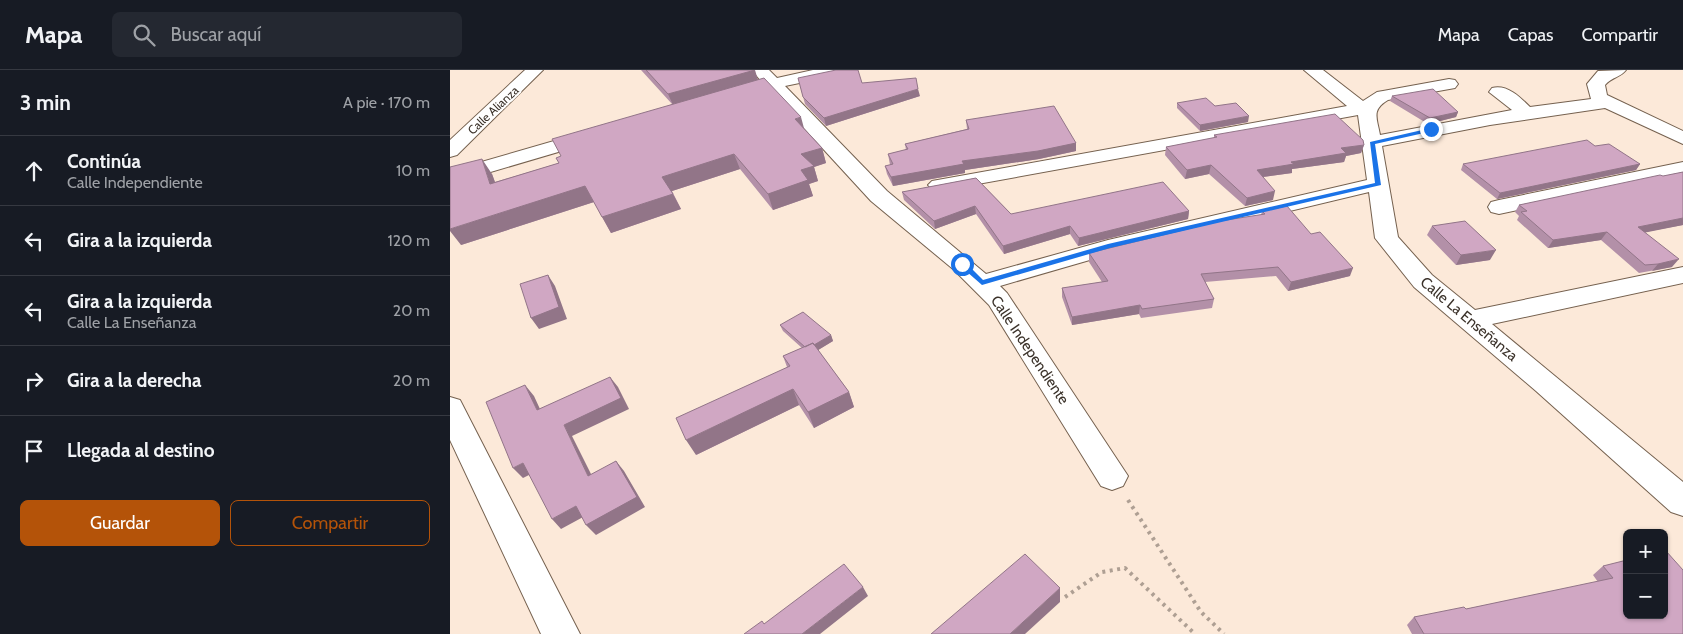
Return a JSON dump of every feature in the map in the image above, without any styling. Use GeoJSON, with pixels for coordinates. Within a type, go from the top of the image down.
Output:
{"type":"FeatureCollection","features":[{"type":"Feature","properties":{"kind":"street","name":"Calle Alianza"},"geometry":{"type":"LineString","coordinates":[[450,151],[535,70]]}},
{"type":"Feature","properties":{"kind":"street"},"geometry":{"type":"LineString","coordinates":[[745,91],[767,76],[837,70]]}},
{"type":"Feature","properties":{"kind":"street"},"geometry":{"type":"LineString","coordinates":[[1312,70],[1365,111]]}},
{"type":"Feature","properties":{"kind":"street"},"geometry":{"type":"LineString","coordinates":[[1618,70],[1604,75],[1596,84],[1599,98],[1683,138]]}},
{"type":"Feature","properties":{"kind":"street","name":"Calle Independiente"},"geometry":{"type":"LineString","coordinates":[[767,76],[879,196],[962,264],[998,299],[1112,476]]}},
{"type":"Feature","properties":{"kind":"street"},"geometry":{"type":"LineString","coordinates":[[879,196],[1365,111],[1371,103],[1383,96],[1383,90],[1449,84]]}},
{"type":"Feature","properties":{"kind":"street"},"geometry":{"type":"LineString","coordinates":[[1498,92],[1512,100],[1525,113]]}},
{"type":"Feature","properties":{"kind":"street"},"geometry":{"type":"LineString","coordinates":[[1372,143],[1431,129],[1525,113],[1608,102]]}},
{"type":"Feature","properties":{"kind":"street"},"geometry":{"type":"LineString","coordinates":[[1456,107],[1466,109],[1483,121]]}},
{"type":"Feature","properties":{"kind":"street","name":"Calle La Enseñanza"},"geometry":{"type":"LineString","coordinates":[[1365,111],[1387,238],[1423,281],[1683,502]]}},
{"type":"Feature","properties":{"kind":"street"},"geometry":{"type":"LineString","coordinates":[[1411,117],[1431,129]]}},
{"type":"Feature","properties":{"kind":"street"},"geometry":{"type":"LineString","coordinates":[[450,178],[612,130]]}},
{"type":"Feature","properties":{"kind":"street"},"geometry":{"type":"LineString","coordinates":[[1499,207],[1683,168]]}},
{"type":"Feature","properties":{"kind":"street"},"geometry":{"type":"LineString","coordinates":[[982,283],[1108,247],[1378,184]]}},
{"type":"Feature","properties":{"kind":"street"},"geometry":{"type":"LineString","coordinates":[[1469,320],[1683,275]]}},
{"type":"Feature","properties":{"kind":"street"},"geometry":{"type":"LineString","coordinates":[[450,408],[561,634]]}},
{"type":"Feature","properties":{"kind":"path"},"geometry":{"type":"LineString","coordinates":[[1112,476],[1201,612],[1224,634]]}},
{"type":"Feature","properties":{"kind":"path"},"geometry":{"type":"LineString","coordinates":[[1065,597],[1102,572],[1125,568],[1195,634]]}},
{"type":"Feature","properties":{"kind":"building"},"geometry":{"type":"Polygon","coordinates":[[[646,70],[755,70],[668,94],[646,70]]]}},
{"type":"Feature","properties":{"kind":"building"},"geometry":{"type":"Polygon","coordinates":[[[836,70],[858,70],[862,83],[916,78],[918,89],[824,118],[803,97],[798,78],[836,70]]]}},
{"type":"Feature","properties":{"kind":"building"},"geometry":{"type":"Polygon","coordinates":[[[764,78],[801,117],[795,119],[822,148],[801,154],[814,166],[801,170],[808,180],[768,194],[734,154],[662,177],[673,194],[602,217],[585,186],[450,229],[450,167],[482,159],[490,184],[559,163],[556,158],[561,156],[552,139],[764,78]]]}},
{"type":"Feature","properties":{"kind":"building"},"geometry":{"type":"Polygon","coordinates":[[[1433,89],[1458,112],[1430,118],[1392,96],[1433,89]]]}},
{"type":"Feature","properties":{"kind":"building"},"geometry":{"type":"Polygon","coordinates":[[[1206,98],[1215,106],[1236,103],[1249,116],[1200,125],[1177,103],[1206,98]]]}},
{"type":"Feature","properties":{"kind":"building"},"geometry":{"type":"Polygon","coordinates":[[[1054,106],[1076,143],[1038,151],[962,161],[964,164],[891,177],[885,166],[893,164],[888,154],[908,149],[905,144],[969,129],[966,120],[1054,106]]]}},
{"type":"Feature","properties":{"kind":"building"},"geometry":{"type":"Polygon","coordinates":[[[1335,114],[1363,140],[1364,145],[1341,148],[1346,153],[1257,170],[1275,191],[1247,198],[1211,165],[1187,170],[1166,147],[1217,137],[1214,135],[1335,114]]]}},
{"type":"Feature","properties":{"kind":"building"},"geometry":{"type":"Polygon","coordinates":[[[1587,140],[1595,146],[1609,144],[1640,164],[1500,193],[1463,164],[1587,140]]]}},
{"type":"Feature","properties":{"kind":"building"},"geometry":{"type":"Polygon","coordinates":[[[1683,172],[1683,218],[1638,227],[1679,259],[1658,264],[1645,265],[1607,232],[1553,240],[1521,212],[1527,211],[1519,205],[1660,175],[1683,172]]]}},
{"type":"Feature","properties":{"kind":"building"},"geometry":{"type":"Polygon","coordinates":[[[976,178],[1011,214],[1163,182],[1189,211],[1079,238],[1070,226],[1003,246],[975,206],[934,221],[902,192],[976,178]]]}},
{"type":"Feature","properties":{"kind":"building"},"geometry":{"type":"Polygon","coordinates":[[[1287,206],[1311,234],[1320,232],[1353,268],[1291,282],[1278,267],[1201,274],[1214,299],[1142,309],[1140,305],[1072,317],[1062,288],[1108,281],[1089,253],[1220,221],[1265,214],[1262,211],[1287,206]]]}},
{"type":"Feature","properties":{"kind":"building"},"geometry":{"type":"Polygon","coordinates":[[[1465,221],[1496,250],[1461,255],[1432,226],[1465,221]]]}},
{"type":"Feature","properties":{"kind":"building"},"geometry":{"type":"Polygon","coordinates":[[[548,275],[559,307],[531,318],[520,284],[548,275]]]}},
{"type":"Feature","properties":{"kind":"building"},"geometry":{"type":"Polygon","coordinates":[[[803,312],[831,335],[814,345],[813,343],[805,347],[780,325],[803,312]]]}},
{"type":"Feature","properties":{"kind":"building"},"geometry":{"type":"Polygon","coordinates":[[[813,343],[849,392],[808,412],[793,389],[686,440],[676,418],[790,366],[783,356],[813,343]]]}},
{"type":"Feature","properties":{"kind":"building"},"geometry":{"type":"Polygon","coordinates":[[[610,377],[621,398],[564,425],[588,476],[616,461],[637,497],[586,525],[576,506],[552,519],[523,463],[513,468],[486,402],[525,385],[537,410],[610,377]]]}},
{"type":"Feature","properties":{"kind":"building"},"geometry":{"type":"Polygon","coordinates":[[[1668,553],[1683,570],[1683,634],[1424,634],[1414,617],[1464,607],[1466,609],[1613,578],[1603,566],[1623,561],[1623,619],[1668,619],[1668,553]]]}},
{"type":"Feature","properties":{"kind":"building"},"geometry":{"type":"Polygon","coordinates":[[[1025,554],[1060,588],[1010,634],[931,634],[1025,554]]]}},
{"type":"Feature","properties":{"kind":"building"},"geometry":{"type":"Polygon","coordinates":[[[844,564],[863,587],[802,634],[744,634],[762,621],[764,624],[844,564]]]}},
{"type":"Feature","properties":{"kind":"route"},"geometry":{"type":"LineString","coordinates":[[962,264],[982,283],[1108,247],[1378,184],[1372,143],[1431,129]]}}]}
